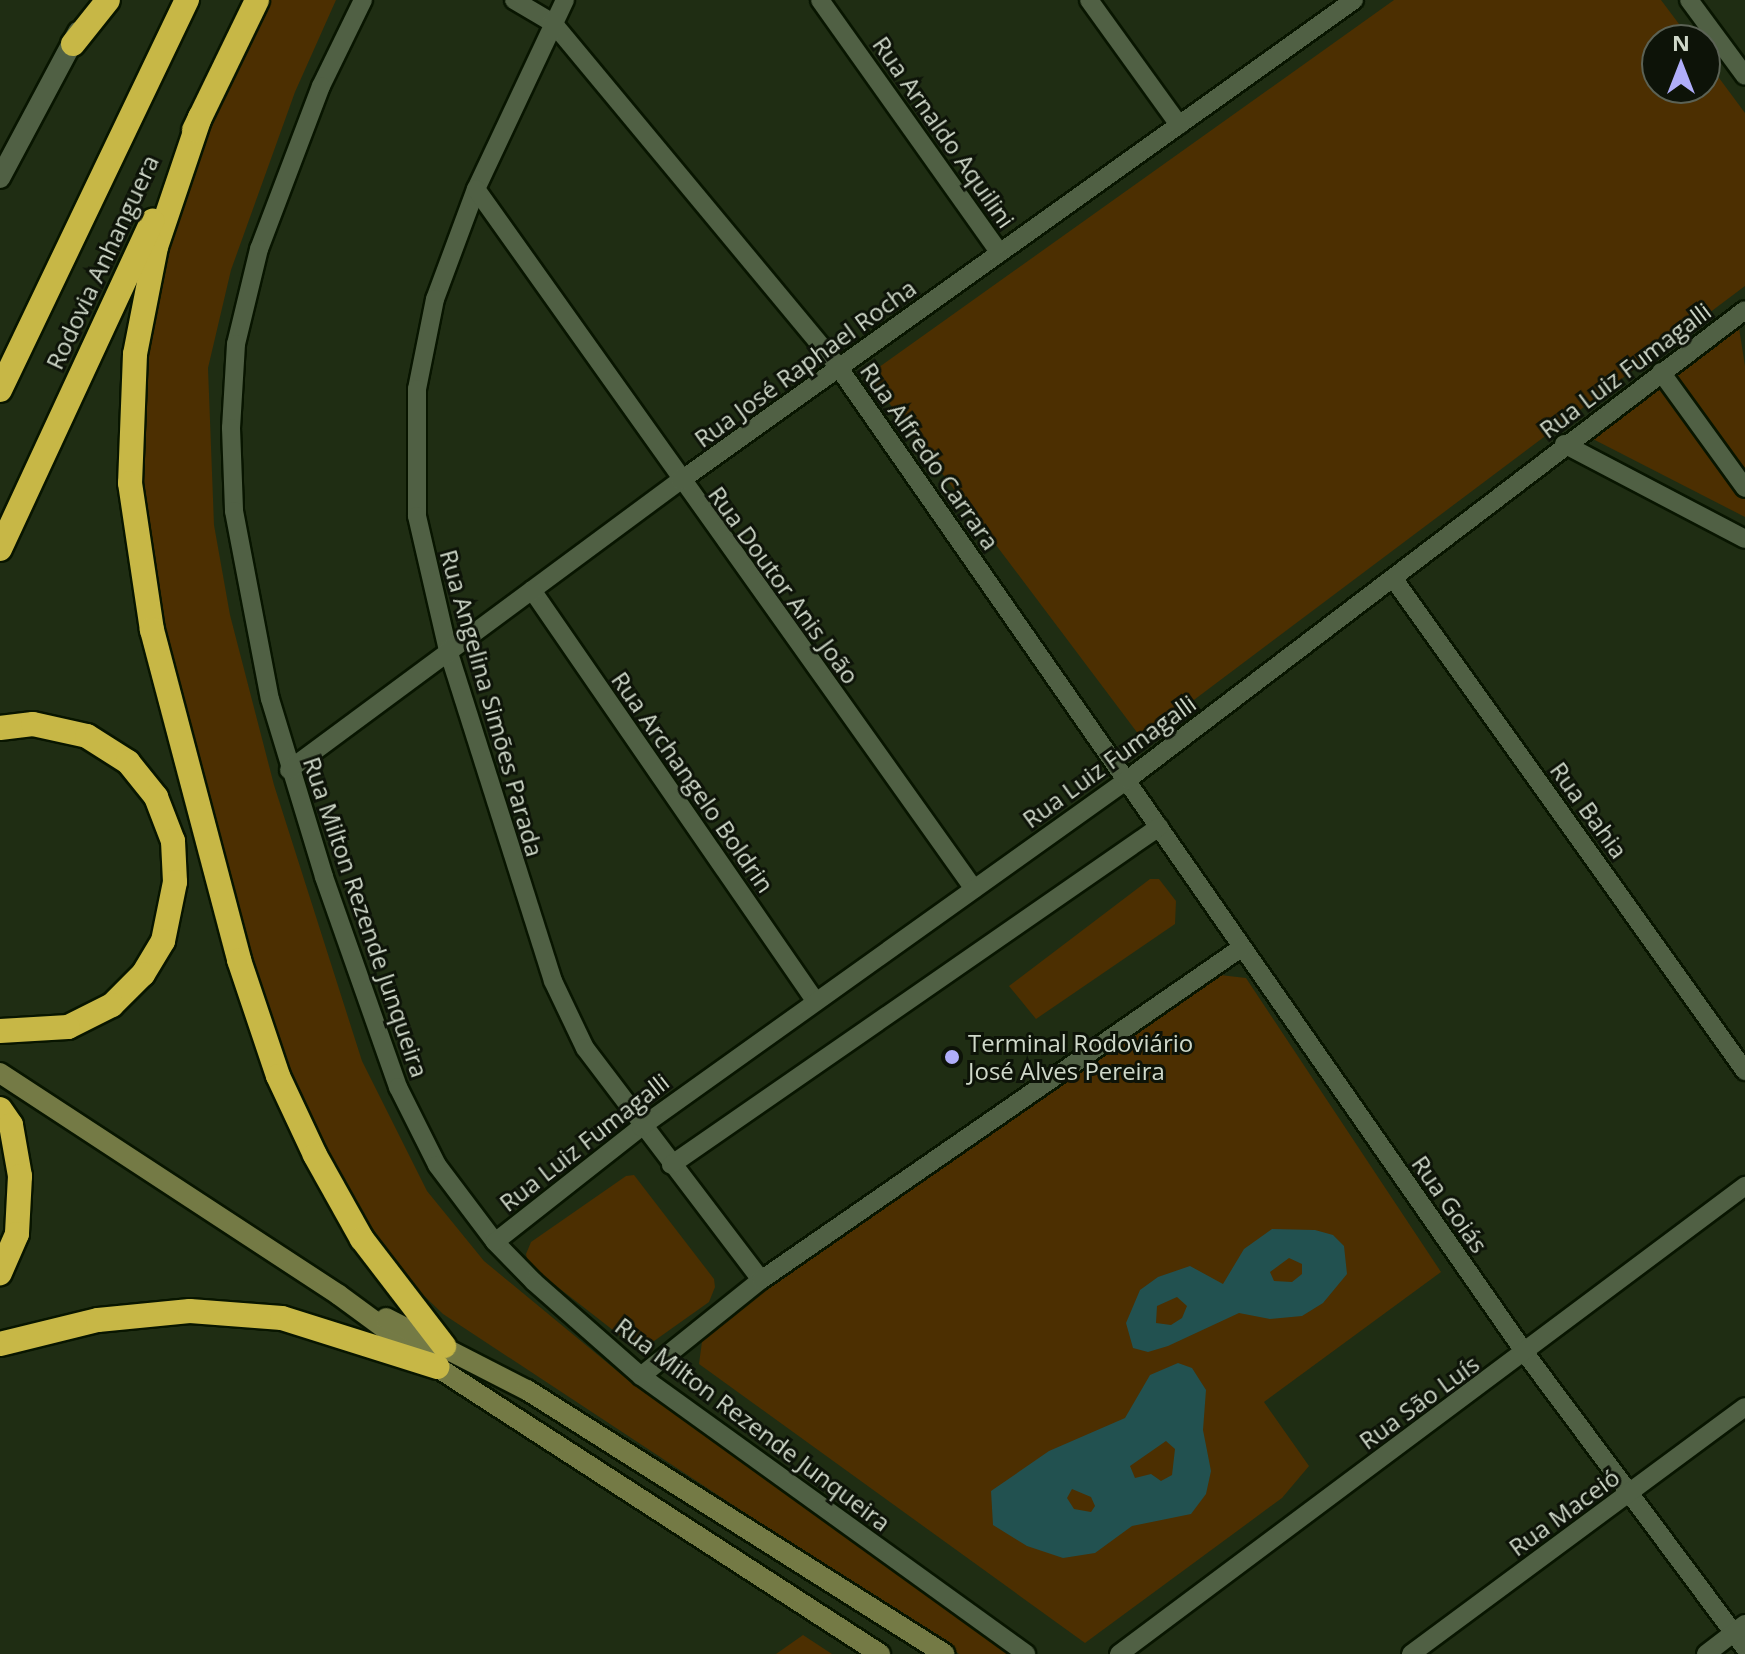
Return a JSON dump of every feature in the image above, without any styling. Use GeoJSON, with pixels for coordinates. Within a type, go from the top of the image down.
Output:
{"type":"FeatureCollection","features":[{"type":"Feature","properties":{"kind":"highway"},"geometry":{"type":"LineString","coordinates":[[73,44],[108,0]]}},
{"type":"Feature","properties":{"kind":"highway","name":"Rodovia Anhanguera"},"geometry":{"type":"LineString","coordinates":[[0,390],[187,0]]}},
{"type":"Feature","properties":{"kind":"highway","name":"Rodovia Anhanguera"},"geometry":{"type":"LineString","coordinates":[[0,549],[257,0]]}},
{"type":"Feature","properties":{"kind":"highway"},"geometry":{"type":"LineString","coordinates":[[200,117],[156,247],[135,354],[130,483],[152,630],[239,960],[278,1076],[315,1155],[362,1239],[440,1357]]}},
{"type":"Feature","properties":{"kind":"highway"},"geometry":{"type":"LineString","coordinates":[[0,728],[33,724],[87,736],[128,762],[156,797],[173,841],[175,882],[163,941],[143,974],[112,1005],[68,1027],[0,1031]]}},
{"type":"Feature","properties":{"kind":"highway"},"geometry":{"type":"LineString","coordinates":[[0,1109],[11,1125],[20,1176],[17,1234],[0,1273]]}},
{"type":"Feature","properties":{"kind":"highway"},"geometry":{"type":"LineString","coordinates":[[0,1344],[98,1320],[190,1311],[282,1318],[440,1357]]}},
{"type":"Feature","properties":{"kind":"main road"},"geometry":{"type":"LineString","coordinates":[[0,1073],[339,1295],[440,1357],[880,1654]]}},
{"type":"Feature","properties":{"kind":"main road"},"geometry":{"type":"LineString","coordinates":[[440,1357],[527,1390],[944,1654]]}},
{"type":"Feature","properties":{"kind":"street"},"geometry":{"type":"LineString","coordinates":[[0,178],[94,0]]}},
{"type":"Feature","properties":{"kind":"street","name":"Rua Milton Rezende Junqueira"},"geometry":{"type":"LineString","coordinates":[[363,0],[321,86],[259,249],[236,344],[231,428],[234,511],[249,606],[289,770],[398,1087],[437,1165],[495,1242],[641,1376],[1026,1654]]}},
{"type":"Feature","properties":{"kind":"street","name":"Rua Alfredo Carrara"},"geometry":{"type":"LineString","coordinates":[[514,0],[553,23],[839,368],[1127,780]]}},
{"type":"Feature","properties":{"kind":"street","name":"Rua Angelina Simões Parada"},"geometry":{"type":"LineString","coordinates":[[565,0],[476,189],[435,299],[414,435],[417,516],[448,650],[553,981],[585,1048],[641,1127],[761,1280]]}},
{"type":"Feature","properties":{"kind":"street","name":"Rua Arnaldo Aquilini"},"geometry":{"type":"LineString","coordinates":[[820,0],[1000,253]]}},
{"type":"Feature","properties":{"kind":"street"},"geometry":{"type":"LineString","coordinates":[[1089,0],[1179,125]]}},
{"type":"Feature","properties":{"kind":"street","name":"Rua José Raphael Rocha"},"geometry":{"type":"LineString","coordinates":[[289,770],[680,481],[1354,0]]}},
{"type":"Feature","properties":{"kind":"street"},"geometry":{"type":"LineString","coordinates":[[1689,0],[1745,76]]}},
{"type":"Feature","properties":{"kind":"street","name":"Rua Doutor Anis João"},"geometry":{"type":"LineString","coordinates":[[476,189],[680,481],[974,889]]}},
{"type":"Feature","properties":{"kind":"street","name":"Rua Luiz Fumagalli"},"geometry":{"type":"LineString","coordinates":[[495,1242],[641,1127],[1127,780],[1564,444],[1745,310]]}},
{"type":"Feature","properties":{"kind":"street"},"geometry":{"type":"LineString","coordinates":[[1661,372],[1745,488]]}},
{"type":"Feature","properties":{"kind":"street"},"geometry":{"type":"LineString","coordinates":[[1564,444],[1745,539]]}},
{"type":"Feature","properties":{"kind":"street","name":"Rua Bahia"},"geometry":{"type":"LineString","coordinates":[[1393,578],[1745,1071]]}},
{"type":"Feature","properties":{"kind":"street","name":"Rua Archangelo Boldrin"},"geometry":{"type":"LineString","coordinates":[[532,590],[816,1002]]}},
{"type":"Feature","properties":{"kind":"street","name":"Rua Goiás"},"geometry":{"type":"LineString","coordinates":[[1127,780],[1525,1353],[1741,1635]]}},
{"type":"Feature","properties":{"kind":"street"},"geometry":{"type":"LineString","coordinates":[[671,1165],[1159,827]]}},
{"type":"Feature","properties":{"kind":"street"},"geometry":{"type":"LineString","coordinates":[[641,1376],[761,1280],[1241,948]]}},
{"type":"Feature","properties":{"kind":"street","name":"Rua São Luís"},"geometry":{"type":"LineString","coordinates":[[1119,1654],[1745,1186]]}},
{"type":"Feature","properties":{"kind":"street","name":"Rua Maceió"},"geometry":{"type":"LineString","coordinates":[[1411,1654],[1745,1407]]}},
{"type":"Feature","properties":{"kind":"street"},"geometry":{"type":"LineString","coordinates":[[1706,1654],[1741,1635]]}},
{"type":"Feature","properties":{"kind":"shaded area"},"geometry":{"type":"Polygon","coordinates":[[[265,0],[336,0],[295,92],[231,270],[208,368],[214,525],[230,615],[274,785],[362,1061],[427,1191],[484,1261],[633,1384],[1010,1654],[959,1654],[443,1314],[396,1269],[326,1153],[262,1004],[160,630],[140,479],[142,356],[165,242],[203,125],[265,0]]]}},
{"type":"Feature","properties":{"kind":"shaded area"},"geometry":{"type":"Polygon","coordinates":[[[1394,0],[1661,0],[1679,24],[1641,24],[1641,104],[1721,104],[1721,81],[1745,113],[1745,286],[1142,739],[868,375],[1394,0]]]}},
{"type":"Feature","properties":{"kind":"shaded area"},"geometry":{"type":"Polygon","coordinates":[[[1739,328],[1745,366],[1745,517],[1587,436],[1739,328]]]}},
{"type":"Feature","properties":{"kind":"shaded area"},"geometry":{"type":"Polygon","coordinates":[[[1150,879],[1159,879],[1176,901],[1175,924],[1036,1019],[1009,986],[1150,879]]]}},
{"type":"Feature","properties":{"kind":"shaded area"},"geometry":{"type":"Polygon","coordinates":[[[1220,975],[1246,978],[1441,1272],[1264,1402],[1309,1466],[1282,1498],[1085,1643],[699,1364],[703,1334],[1220,975]]]}},
{"type":"Feature","properties":{"kind":"shaded area"},"geometry":{"type":"Polygon","coordinates":[[[634,1175],[714,1279],[715,1287],[709,1302],[647,1346],[627,1341],[528,1264],[526,1254],[531,1242],[626,1176],[634,1175]]]}},
{"type":"Feature","properties":{"kind":"shaded area"},"geometry":{"type":"Polygon","coordinates":[[[803,1635],[832,1654],[776,1654],[803,1635]]]}},
{"type":"Feature","properties":{"kind":"water"},"geometry":{"type":"Polygon","coordinates":[[[1272,1229],[1315,1230],[1333,1235],[1344,1246],[1347,1274],[1323,1303],[1302,1316],[1270,1319],[1239,1313],[1168,1346],[1148,1352],[1133,1348],[1126,1323],[1140,1290],[1158,1277],[1190,1266],[1223,1284],[1244,1249],[1272,1229]],[[1289,1258],[1270,1272],[1274,1281],[1292,1282],[1302,1274],[1302,1264],[1289,1258]],[[1177,1297],[1157,1306],[1156,1323],[1171,1325],[1182,1318],[1187,1306],[1177,1297]]]}},
{"type":"Feature","properties":{"kind":"water"},"geometry":{"type":"Polygon","coordinates":[[[1178,1363],[1192,1368],[1206,1390],[1203,1430],[1211,1471],[1206,1494],[1191,1514],[1132,1526],[1095,1553],[1063,1558],[1027,1546],[993,1525],[991,1491],[1049,1451],[1125,1418],[1150,1375],[1178,1363]],[[1166,1441],[1130,1466],[1135,1478],[1151,1474],[1161,1481],[1172,1475],[1175,1449],[1166,1441]],[[1072,1489],[1067,1498],[1074,1509],[1091,1512],[1095,1506],[1091,1497],[1072,1489]]]}},
{"type":"Feature","properties":{"kind":"place","name":"Terminal Rodoviário José Alves Pereira"},"geometry":{"type":"Point","coordinates":[952,1057]}}]}
